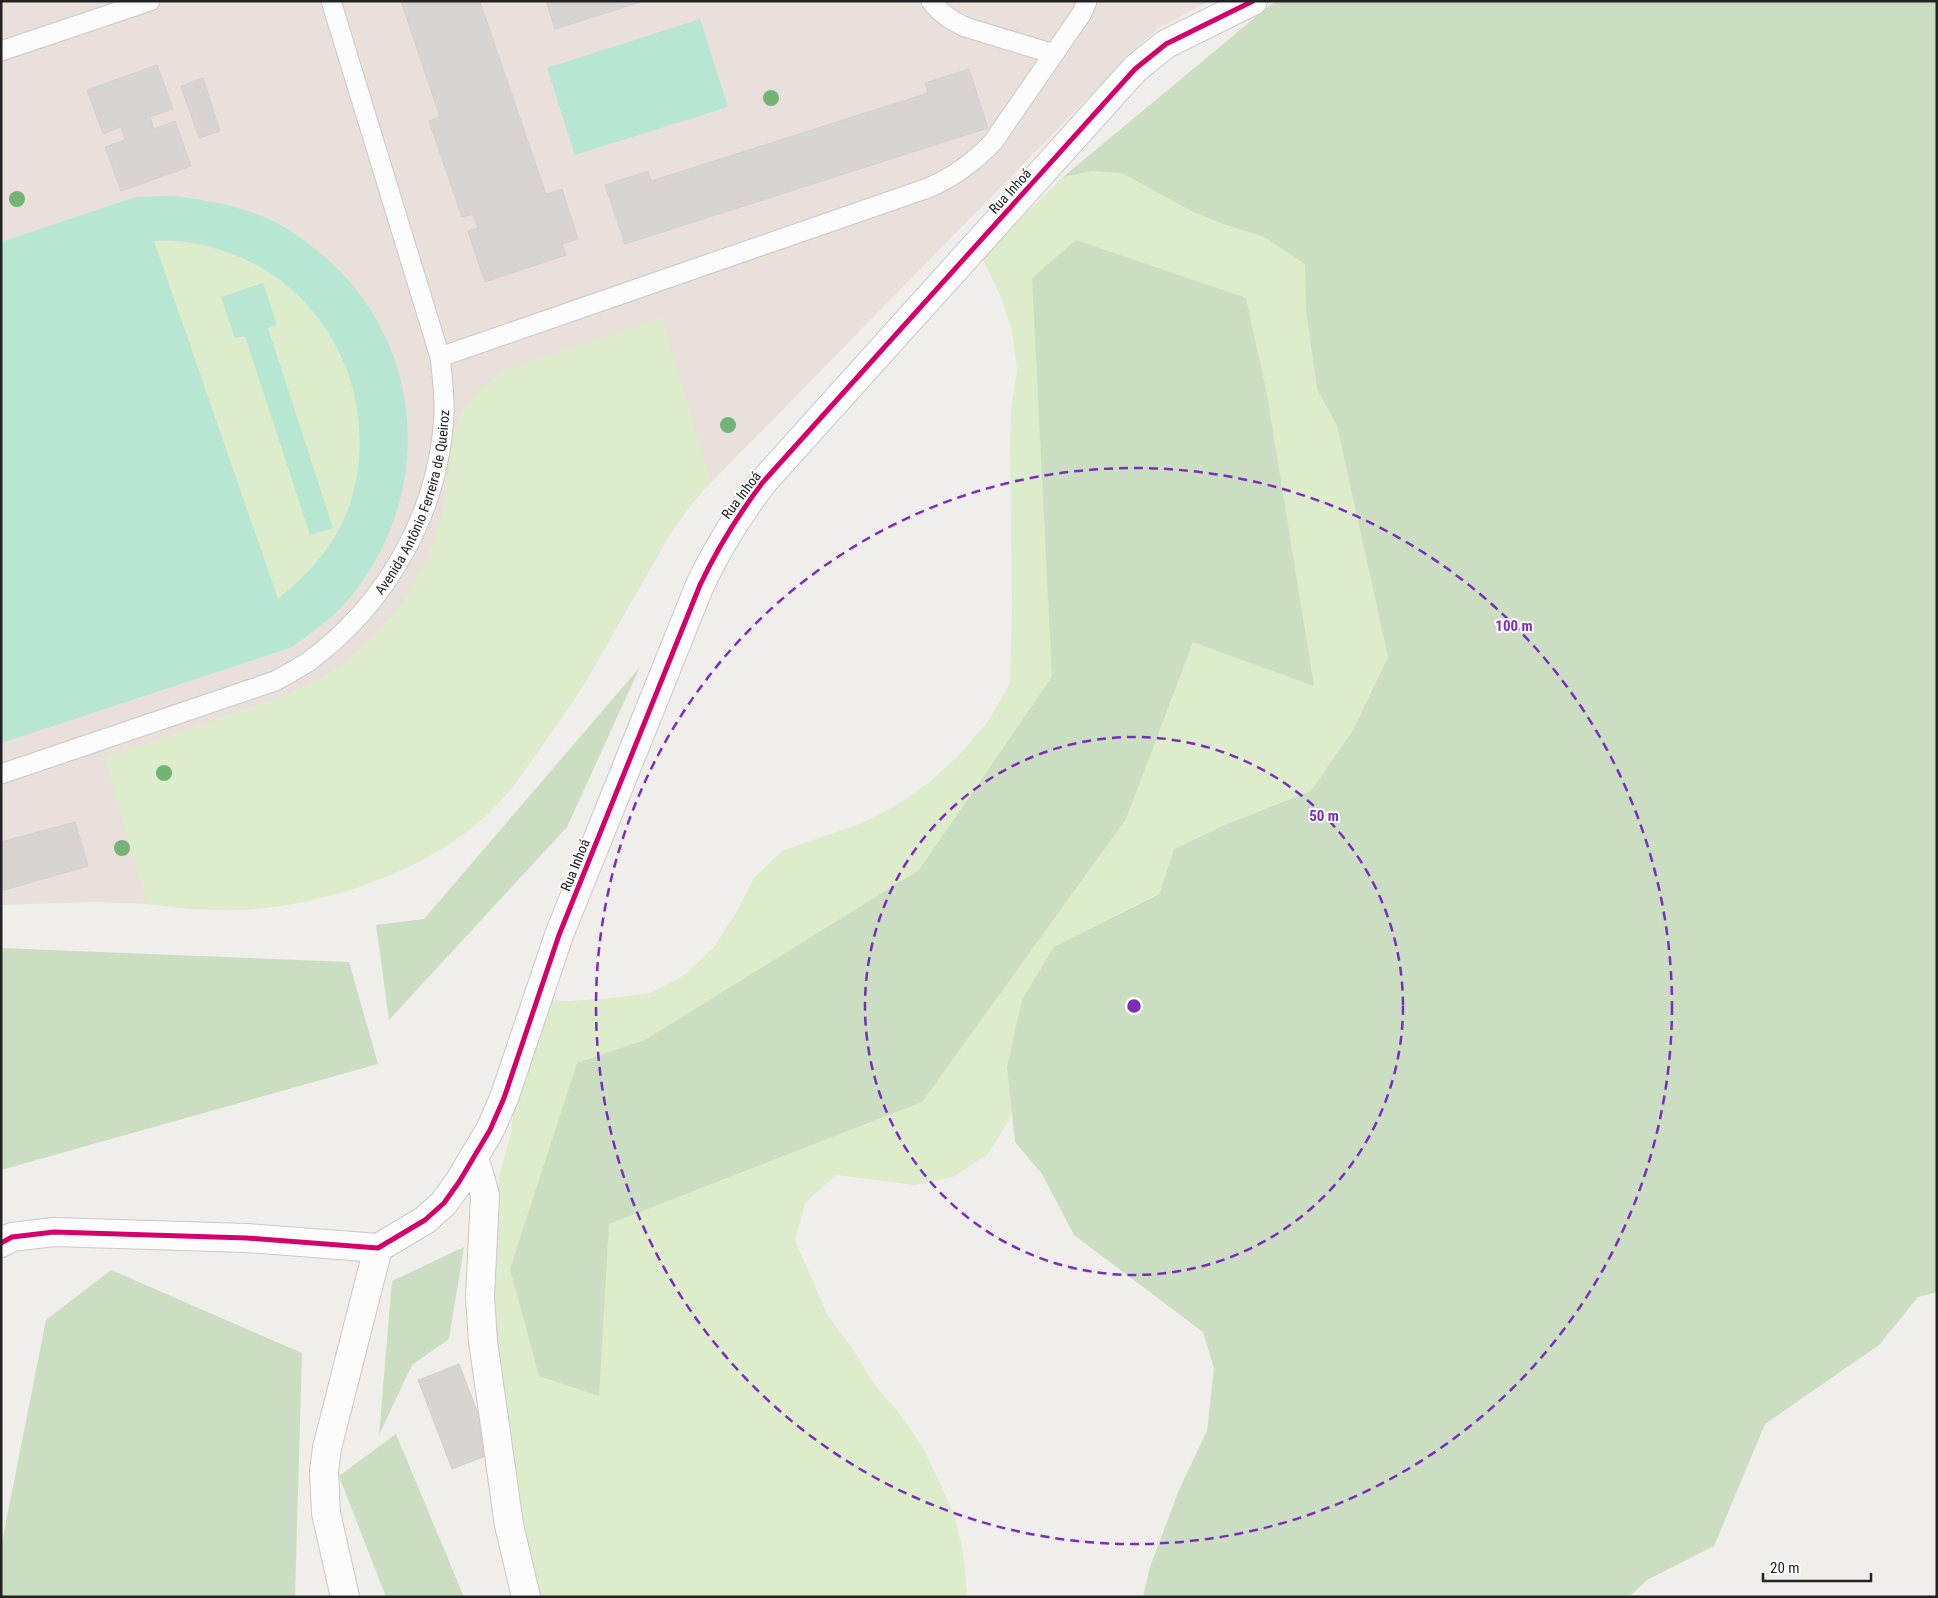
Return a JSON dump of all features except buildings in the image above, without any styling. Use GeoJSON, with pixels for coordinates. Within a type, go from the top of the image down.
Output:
{"type":"FeatureCollection","features":[{"type":"Feature","properties":{"kind":"street","name":"Rua Inhoá"},"geometry":{"type":"LineString","coordinates":[[378,1248],[425,1220],[444,1203],[490,1130],[504,1098],[559,935],[700,585],[716,550],[738,515],[763,482],[1135,70],[1166,44],[1253,1]]}},
{"type":"Feature","properties":{"kind":"street"},"geometry":{"type":"LineString","coordinates":[[473,1159],[485,1195],[480,1297],[483,1342],[509,1525],[526,1597]]}},
{"type":"Feature","properties":{"kind":"street"},"geometry":{"type":"LineString","coordinates":[[1,1243],[12,1237],[54,1232],[247,1238],[378,1248],[327,1448],[324,1471],[326,1513],[345,1597]]}},
{"type":"Feature","properties":{"kind":"lane"},"geometry":{"type":"LineString","coordinates":[[1,51],[150,1]]}},
{"type":"Feature","properties":{"kind":"lane","name":"Avenida Antônio Ferreira de Queiroz"},"geometry":{"type":"LineString","coordinates":[[1,774],[275,682],[307,662],[363,612],[386,582],[406,550],[421,518],[440,450],[444,413],[440,357],[331,1]]}},
{"type":"Feature","properties":{"kind":"lane"},"geometry":{"type":"LineString","coordinates":[[931,1],[940,12],[965,27],[1054,54]]}},
{"type":"Feature","properties":{"kind":"lane"},"geometry":{"type":"LineString","coordinates":[[440,357],[910,194],[948,179],[965,168],[993,142],[1088,1]]}},
{"type":"Feature","properties":{"kind":"shaded area"},"geometry":{"type":"Polygon","coordinates":[[[1,1],[1209,1],[1158,29],[1145,40],[694,500],[676,524],[584,684],[513,787],[487,814],[458,838],[427,856],[394,873],[359,887],[320,898],[280,906],[240,910],[193,909],[147,904],[95,902],[1,905],[1,1]]]}},
{"type":"Feature","properties":{"kind":"green space"},"geometry":{"type":"Polygon","coordinates":[[[1275,1],[1937,1],[1937,1292],[1918,1297],[1879,1345],[1765,1424],[1714,1546],[1647,1580],[1629,1597],[1143,1597],[1150,1567],[1179,1490],[1207,1431],[1214,1368],[1203,1332],[1074,1235],[1042,1174],[1015,1142],[1007,1067],[1022,1000],[1054,947],[1159,894],[1174,849],[1227,824],[1311,791],[1353,730],[1388,657],[1337,426],[1317,389],[1306,312],[1305,264],[1264,237],[1193,212],[1122,173],[1092,171],[1063,177],[1275,1]]]}},
{"type":"Feature","properties":{"kind":"green space"},"geometry":{"type":"Polygon","coordinates":[[[700,19],[728,107],[575,155],[547,68],[700,19]]]}},
{"type":"Feature","properties":{"kind":"green space"},"geometry":{"type":"Polygon","coordinates":[[[1092,170],[1122,173],[1193,212],[1264,237],[1306,264],[1306,312],[1317,389],[1337,426],[1388,657],[1353,730],[1311,791],[1227,824],[1174,849],[1159,893],[1054,947],[1007,1067],[1012,1110],[1009,1120],[988,1154],[953,1177],[915,1185],[836,1175],[805,1203],[795,1240],[828,1316],[853,1349],[873,1383],[899,1413],[921,1444],[938,1479],[954,1514],[963,1552],[966,1597],[538,1597],[509,1478],[489,1306],[495,1191],[511,1133],[517,1081],[543,1000],[568,1001],[650,993],[686,974],[714,947],[736,913],[754,878],[782,851],[862,823],[898,804],[930,782],[961,753],[989,720],[1010,683],[1012,606],[1010,449],[1011,411],[1017,369],[1012,331],[1000,295],[983,260],[1018,221],[1063,177],[1092,170]]]}},
{"type":"Feature","properties":{"kind":"green space"},"geometry":{"type":"Polygon","coordinates":[[[173,196],[200,200],[227,205],[266,218],[297,235],[314,248],[359,293],[384,334],[400,377],[407,423],[406,470],[395,515],[376,559],[348,600],[328,620],[290,648],[1,743],[1,242],[135,197],[173,196]],[[154,241],[278,599],[302,578],[323,554],[347,513],[359,460],[359,424],[353,388],[340,354],[322,323],[298,295],[269,272],[216,248],[196,243],[154,241]]]}},
{"type":"Feature","properties":{"kind":"green space"},"geometry":{"type":"Polygon","coordinates":[[[1076,240],[1246,298],[1267,395],[1314,686],[1193,642],[1126,819],[922,1102],[609,1224],[599,1396],[539,1376],[510,1269],[577,1063],[645,1040],[919,870],[1052,677],[1032,278],[1076,240]]]}},
{"type":"Feature","properties":{"kind":"green space"},"geometry":{"type":"Polygon","coordinates":[[[154,241],[186,243],[216,249],[244,259],[272,274],[300,296],[323,324],[341,355],[354,389],[360,425],[360,461],[353,496],[339,529],[326,549],[303,576],[277,600],[154,241]],[[277,325],[235,338],[245,335],[310,534],[268,328],[277,325]]]}},
{"type":"Feature","properties":{"kind":"green space"},"geometry":{"type":"Polygon","coordinates":[[[263,283],[277,325],[268,328],[333,528],[310,535],[245,336],[235,338],[221,297],[263,283]]]}},
{"type":"Feature","properties":{"kind":"green space"},"geometry":{"type":"Polygon","coordinates":[[[662,318],[711,482],[674,528],[658,553],[577,696],[498,804],[464,834],[436,852],[372,882],[338,893],[304,902],[239,910],[193,909],[147,904],[105,758],[286,695],[326,675],[343,663],[360,649],[390,618],[403,601],[424,565],[436,535],[444,503],[455,430],[465,408],[477,392],[503,372],[662,318]]]}},
{"type":"Feature","properties":{"kind":"green space"},"geometry":{"type":"Polygon","coordinates":[[[640,667],[567,827],[389,1020],[376,925],[424,919],[640,667]]]}},
{"type":"Feature","properties":{"kind":"green space"},"geometry":{"type":"Polygon","coordinates":[[[1,948],[349,962],[378,1064],[1,1170],[1,948]]]}},
{"type":"Feature","properties":{"kind":"green space"},"geometry":{"type":"Polygon","coordinates":[[[464,1247],[449,1339],[412,1365],[379,1435],[392,1281],[464,1247]]]}},
{"type":"Feature","properties":{"kind":"green space"},"geometry":{"type":"Polygon","coordinates":[[[111,1270],[302,1353],[295,1597],[1,1597],[1,1547],[46,1320],[111,1270]]]}},
{"type":"Feature","properties":{"kind":"green space"},"geometry":{"type":"Polygon","coordinates":[[[396,1434],[464,1597],[386,1597],[339,1476],[396,1434]]]}},
{"type":"Feature","properties":{"kind":"cycle path"},"geometry":{"type":"LineString","coordinates":[[1,1243],[12,1237],[54,1232],[247,1238],[378,1248],[425,1220],[444,1203],[490,1130],[504,1098],[559,935],[700,585],[721,544],[745,507],[763,482],[1135,69],[1166,44],[1253,1]]}}]}
